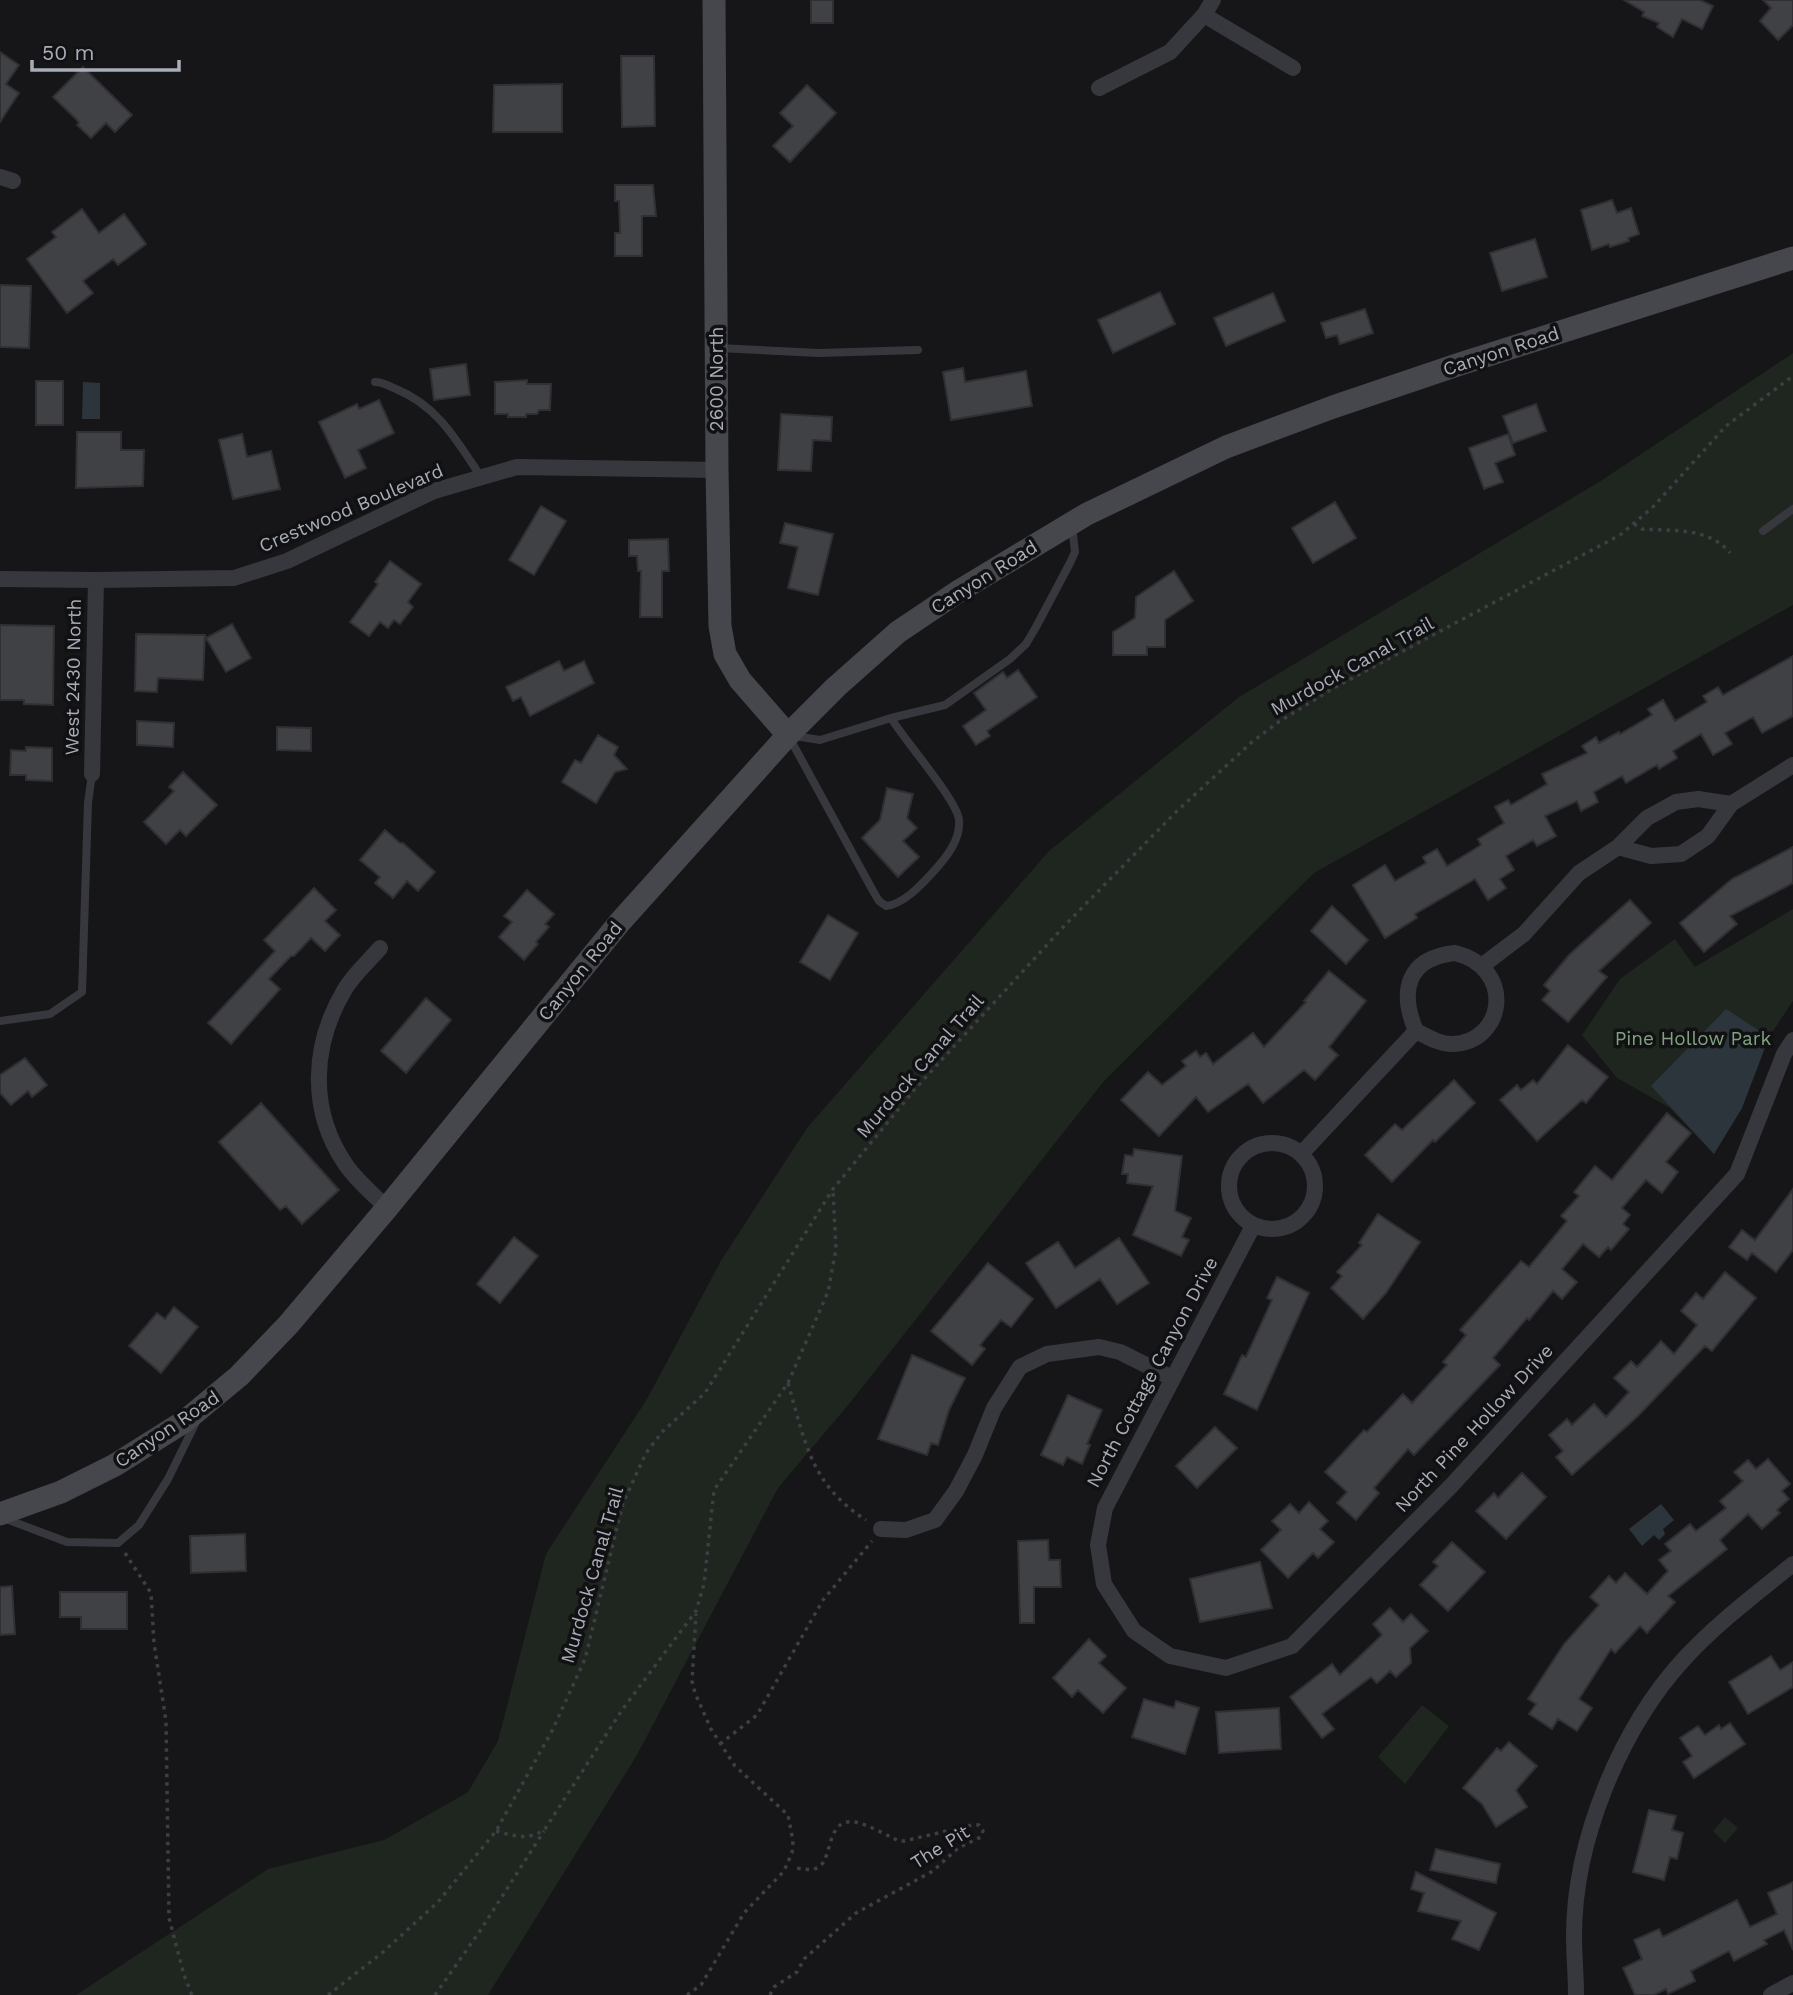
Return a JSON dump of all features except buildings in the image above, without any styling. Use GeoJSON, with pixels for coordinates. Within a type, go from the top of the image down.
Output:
{"type":"FeatureCollection","features":[{"type":"Feature","properties":{"kind":"main road","name":"2600 North"},"geometry":{"type":"LineString","coordinates":[[714,0],[720,626],[725,654],[740,680],[788,735]]}},
{"type":"Feature","properties":{"kind":"main road","name":"Canyon Road"},"geometry":{"type":"LineString","coordinates":[[0,1515],[92,1479],[157,1439],[204,1406],[264,1352],[387,1208],[620,922],[788,735],[836,687],[898,632],[959,591],[1071,523],[1226,447],[1333,407],[1473,360],[1793,258]]}},
{"type":"Feature","properties":{"kind":"street"},"geometry":{"type":"LineString","coordinates":[[1099,88],[1170,52],[1204,15],[1213,0]]}},
{"type":"Feature","properties":{"kind":"street"},"geometry":{"type":"LineString","coordinates":[[1204,15],[1293,68]]}},
{"type":"Feature","properties":{"kind":"street","name":"Crestwood Boulevard"},"geometry":{"type":"LineString","coordinates":[[0,579],[234,578],[287,561],[434,491],[517,467],[717,470]]}},
{"type":"Feature","properties":{"kind":"street","name":"West 2430 North"},"geometry":{"type":"LineString","coordinates":[[92,774],[96,580]]}},
{"type":"Feature","properties":{"kind":"street"},"geometry":{"type":"LineString","coordinates":[[1618,847],[1651,856],[1681,854],[1709,836],[1731,804],[1793,765]]}},
{"type":"Feature","properties":{"kind":"street"},"geometry":{"type":"LineString","coordinates":[[1483,965],[1524,934],[1578,873],[1618,847],[1647,818],[1676,802],[1698,799],[1731,804]]}},
{"type":"Feature","properties":{"kind":"street"},"geometry":{"type":"LineString","coordinates":[[380,948],[346,986],[329,1020],[320,1046],[318,1076],[320,1105],[335,1147],[347,1167],[387,1208]]}},
{"type":"Feature","properties":{"kind":"street"},"geometry":{"type":"LineString","coordinates":[[1455,953],[1483,965],[1494,983],[1497,998],[1495,1013],[1484,1031],[1471,1040],[1453,1044],[1438,1042],[1416,1031],[1406,1001],[1408,985],[1416,970],[1428,959],[1455,953]]}},
{"type":"Feature","properties":{"kind":"street"},"geometry":{"type":"LineString","coordinates":[[1301,1154],[1416,1031]]}},
{"type":"Feature","properties":{"kind":"street","name":"North Pine Hollow Drive"},"geometry":{"type":"LineString","coordinates":[[1104,1584],[1134,1631],[1170,1656],[1226,1668],[1292,1646],[1451,1486],[1737,1174],[1784,1054],[1793,1040]]}},
{"type":"Feature","properties":{"kind":"street"},"geometry":{"type":"LineString","coordinates":[[1274,1143],[1288,1146],[1301,1154],[1314,1178],[1315,1192],[1311,1205],[1303,1216],[1279,1229],[1253,1226],[1236,1211],[1228,1191],[1236,1162],[1259,1145],[1274,1143]]}},
{"type":"Feature","properties":{"kind":"street","name":"North Cottage Canyon Drive"},"geometry":{"type":"LineString","coordinates":[[1104,1584],[1098,1545],[1105,1508],[1253,1226]]}},
{"type":"Feature","properties":{"kind":"street"},"geometry":{"type":"LineString","coordinates":[[881,1529],[906,1530],[935,1520],[956,1492],[994,1408],[1020,1367],[1047,1354],[1099,1347],[1120,1352],[1172,1378]]}},
{"type":"Feature","properties":{"kind":"street"},"geometry":{"type":"LineString","coordinates":[[1577,1995],[1574,1934],[1581,1867],[1606,1783],[1636,1724],[1683,1660],[1730,1615],[1793,1564]]}},
{"type":"Feature","properties":{"kind":"street"},"geometry":{"type":"LineString","coordinates":[[1771,1995],[1793,1983]]}},
{"type":"Feature","properties":{"kind":"lane"},"geometry":{"type":"LineString","coordinates":[[716,348],[820,353],[918,350]]}},
{"type":"Feature","properties":{"kind":"lane"},"geometry":{"type":"LineString","coordinates":[[376,382],[413,395],[430,409],[445,423],[481,477]]}},
{"type":"Feature","properties":{"kind":"lane"},"geometry":{"type":"LineString","coordinates":[[1763,531],[1793,509]]}},
{"type":"Feature","properties":{"kind":"lane"},"geometry":{"type":"LineString","coordinates":[[788,735],[820,740],[945,705],[1017,653],[1036,627],[1075,552],[1071,523]]}},
{"type":"Feature","properties":{"kind":"lane"},"geometry":{"type":"LineString","coordinates":[[788,735],[879,901],[886,906],[893,905],[926,880],[943,862],[957,836],[959,822],[952,802],[905,741],[891,718]]}},
{"type":"Feature","properties":{"kind":"lane"},"geometry":{"type":"LineString","coordinates":[[0,1021],[50,1014],[82,992],[88,803],[92,774]]}},
{"type":"Feature","properties":{"kind":"lane"},"geometry":{"type":"LineString","coordinates":[[0,1515],[67,1542],[118,1542],[139,1525],[168,1479],[204,1406]]}},
{"type":"Feature","properties":{"kind":"path","name":"Murdock Canal Trail"},"geometry":{"type":"LineString","coordinates":[[328,1995],[382,1953],[438,1902],[496,1831],[552,1731],[585,1659],[623,1503],[639,1465],[654,1440],[710,1387],[833,1189],[915,1089],[1067,923],[1177,811],[1252,742],[1332,689],[1600,547],[1634,524],[1653,508],[1726,425],[1793,376]]}},
{"type":"Feature","properties":{"kind":"path"},"geometry":{"type":"LineString","coordinates":[[1634,524],[1642,529],[1700,534],[1715,538],[1730,553]]}},
{"type":"Feature","properties":{"kind":"path"},"geometry":{"type":"LineString","coordinates":[[687,1995],[701,1985],[744,1913],[784,1871],[792,1853],[793,1841],[788,1815],[734,1766],[695,1693],[692,1681],[696,1611],[704,1584],[714,1490],[788,1384],[828,1292],[836,1249],[833,1189]]}},
{"type":"Feature","properties":{"kind":"path"},"geometry":{"type":"LineString","coordinates":[[720,1744],[757,1715],[823,1600],[858,1561],[881,1529],[846,1507],[817,1473],[788,1384]]}},
{"type":"Feature","properties":{"kind":"path"},"geometry":{"type":"LineString","coordinates":[[118,1542],[150,1593],[166,1721],[169,1918],[192,1995]]}},
{"type":"Feature","properties":{"kind":"path"},"geometry":{"type":"LineString","coordinates":[[435,1995],[480,1931],[622,1710],[696,1611]]}},
{"type":"Feature","properties":{"kind":"path","name":"The Pit"},"geometry":{"type":"LineString","coordinates":[[770,1995],[774,1987],[797,1972],[804,1959],[856,1913],[933,1871],[958,1848],[981,1838],[983,1831],[979,1825],[972,1825],[904,1841],[857,1822],[847,1822],[836,1830],[819,1866],[796,1868]]}},
{"type":"Feature","properties":{"kind":"path"},"geometry":{"type":"LineString","coordinates":[[496,1831],[516,1837],[528,1837],[545,1829]]}},
{"type":"Feature","properties":{"kind":"green space"},"geometry":{"type":"Polygon","coordinates":[[[1793,353],[1793,605],[1314,873],[1104,1081],[849,1404],[778,1488],[637,1755],[488,1995],[76,1995],[268,1869],[384,1840],[468,1792],[498,1741],[546,1554],[647,1399],[722,1259],[807,1128],[1049,851],[1239,697],[1599,482],[1793,353]]]}},
{"type":"Feature","properties":{"kind":"green space","name":"Pine Hollow Park"},"geometry":{"type":"Polygon","coordinates":[[[1793,909],[1793,1001],[1769,1037],[1742,1108],[1714,1154],[1670,1108],[1617,1078],[1582,1035],[1620,979],[1675,939],[1695,967],[1793,909]]]}},
{"type":"Feature","properties":{"kind":"green space"},"geometry":{"type":"Polygon","coordinates":[[[1422,1705],[1449,1726],[1405,1784],[1378,1757],[1422,1705]]]}},
{"type":"Feature","properties":{"kind":"green space"},"geometry":{"type":"Polygon","coordinates":[[[1725,1817],[1738,1828],[1725,1843],[1713,1831],[1725,1817]]]}},
{"type":"Feature","properties":{"kind":"shaded area"},"geometry":{"type":"Polygon","coordinates":[[[83,382],[100,383],[100,419],[82,419],[83,382]]]}},
{"type":"Feature","properties":{"kind":"shaded area"},"geometry":{"type":"Polygon","coordinates":[[[1726,1009],[1769,1037],[1742,1108],[1714,1154],[1651,1086],[1726,1009]]]}},
{"type":"Feature","properties":{"kind":"shaded area"},"geometry":{"type":"Polygon","coordinates":[[[1661,1504],[1674,1520],[1663,1529],[1665,1534],[1659,1540],[1654,1535],[1642,1546],[1629,1529],[1661,1504]]]}}]}
